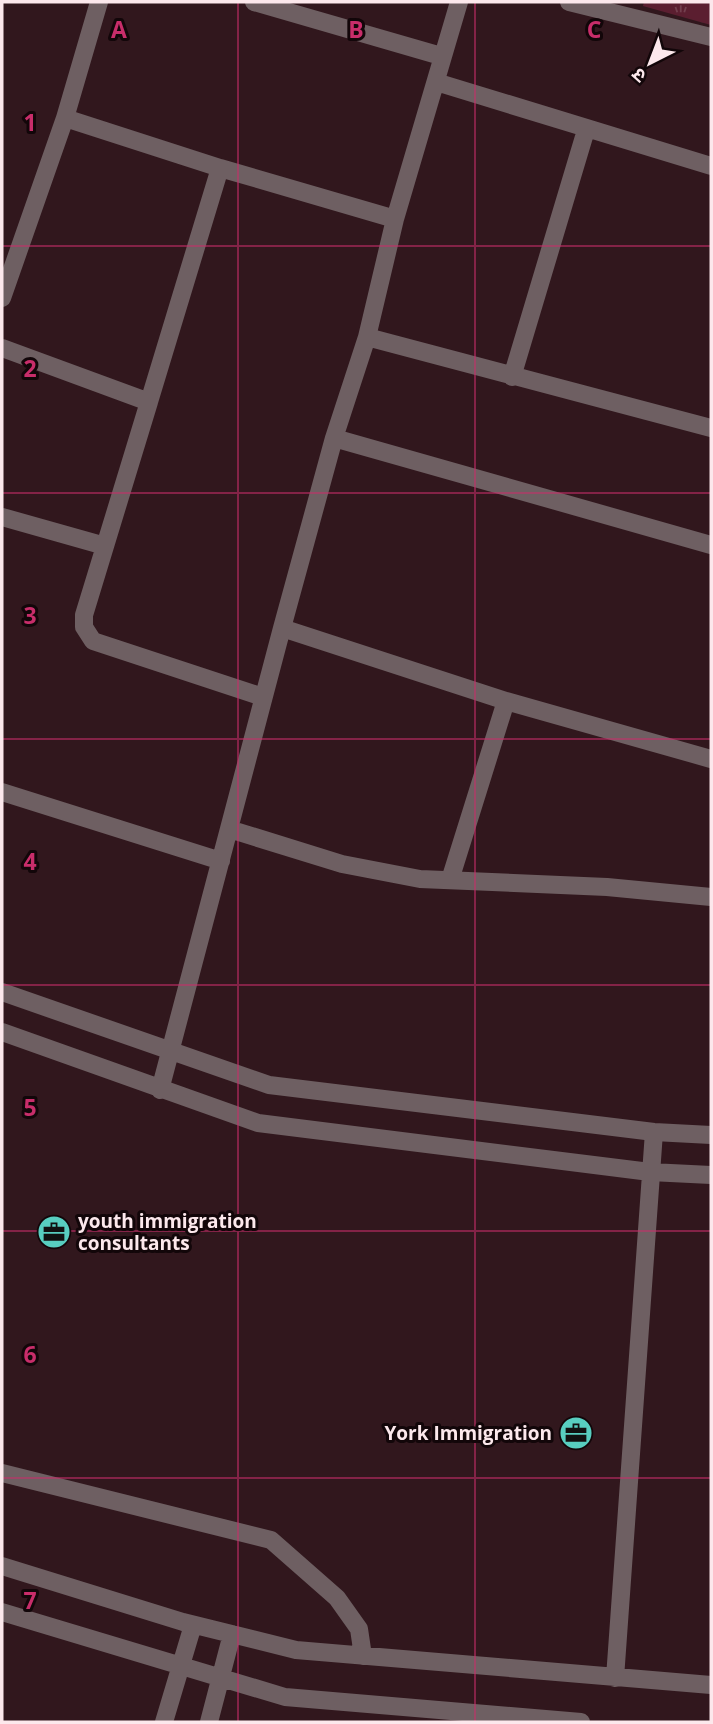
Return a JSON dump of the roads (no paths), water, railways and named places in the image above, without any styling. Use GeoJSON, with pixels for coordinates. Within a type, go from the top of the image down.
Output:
{"type":"FeatureCollection","features":[{"type":"Feature","properties":{"kind":"street"},"geometry":{"type":"LineString","coordinates":[[2,298],[65,118],[99,2]]}},
{"type":"Feature","properties":{"kind":"street"},"geometry":{"type":"LineString","coordinates":[[254,2],[442,56]]}},
{"type":"Feature","properties":{"kind":"street"},"geometry":{"type":"LineString","coordinates":[[160,1090],[334,438],[367,337],[395,219],[459,2]]}},
{"type":"Feature","properties":{"kind":"street"},"geometry":{"type":"LineString","coordinates":[[569,2],[622,8],[711,37]]}},
{"type":"Feature","properties":{"kind":"street"},"geometry":{"type":"LineString","coordinates":[[436,82],[711,166]]}},
{"type":"Feature","properties":{"kind":"street"},"geometry":{"type":"LineString","coordinates":[[65,118],[220,169],[395,219]]}},
{"type":"Feature","properties":{"kind":"street"},"geometry":{"type":"LineString","coordinates":[[512,377],[586,130]]}},
{"type":"Feature","properties":{"kind":"street"},"geometry":{"type":"LineString","coordinates":[[220,169],[104,547],[84,615],[84,628],[93,641],[263,697]]}},
{"type":"Feature","properties":{"kind":"street"},"geometry":{"type":"LineString","coordinates":[[367,337],[711,428]]}},
{"type":"Feature","properties":{"kind":"street"},"geometry":{"type":"LineString","coordinates":[[2,348],[149,402]]}},
{"type":"Feature","properties":{"kind":"street"},"geometry":{"type":"LineString","coordinates":[[334,438],[711,545]]}},
{"type":"Feature","properties":{"kind":"street"},"geometry":{"type":"LineString","coordinates":[[2,517],[104,547]]}},
{"type":"Feature","properties":{"kind":"street"},"geometry":{"type":"LineString","coordinates":[[282,628],[506,701],[711,759]]}},
{"type":"Feature","properties":{"kind":"street"},"geometry":{"type":"LineString","coordinates":[[450,880],[506,701]]}},
{"type":"Feature","properties":{"kind":"street"},"geometry":{"type":"LineString","coordinates":[[2,792],[221,861]]}},
{"type":"Feature","properties":{"kind":"street"},"geometry":{"type":"LineString","coordinates":[[229,829],[342,864],[420,878],[607,887],[711,897]]}},
{"type":"Feature","properties":{"kind":"street"},"geometry":{"type":"LineString","coordinates":[[2,992],[269,1084],[654,1132],[711,1135]]}},
{"type":"Feature","properties":{"kind":"street"},"geometry":{"type":"LineString","coordinates":[[2,1032],[258,1123],[650,1172],[711,1175]]}},
{"type":"Feature","properties":{"kind":"street"},"geometry":{"type":"LineString","coordinates":[[615,1678],[654,1132]]}},
{"type":"Feature","properties":{"kind":"street"},"geometry":{"type":"LineString","coordinates":[[2,1473],[271,1540],[337,1598],[359,1629],[363,1656]]}},
{"type":"Feature","properties":{"kind":"street"},"geometry":{"type":"LineString","coordinates":[[2,1566],[193,1625],[296,1650],[711,1685]]}},
{"type":"Feature","properties":{"kind":"street"},"geometry":{"type":"LineString","coordinates":[[2,1612],[285,1698],[581,1722]]}},
{"type":"Feature","properties":{"kind":"street"},"geometry":{"type":"LineString","coordinates":[[164,1722],[193,1625]]}},
{"type":"Feature","properties":{"kind":"street"},"geometry":{"type":"LineString","coordinates":[[209,1722],[232,1634]]}},
{"type":"Feature","properties":{"kind":"place","name":"youth immigration consultants"},"geometry":{"type":"Point","coordinates":[54,1232]}},
{"type":"Feature","properties":{"kind":"place","name":"York Immigration"},"geometry":{"type":"Point","coordinates":[576,1433]}}]}
